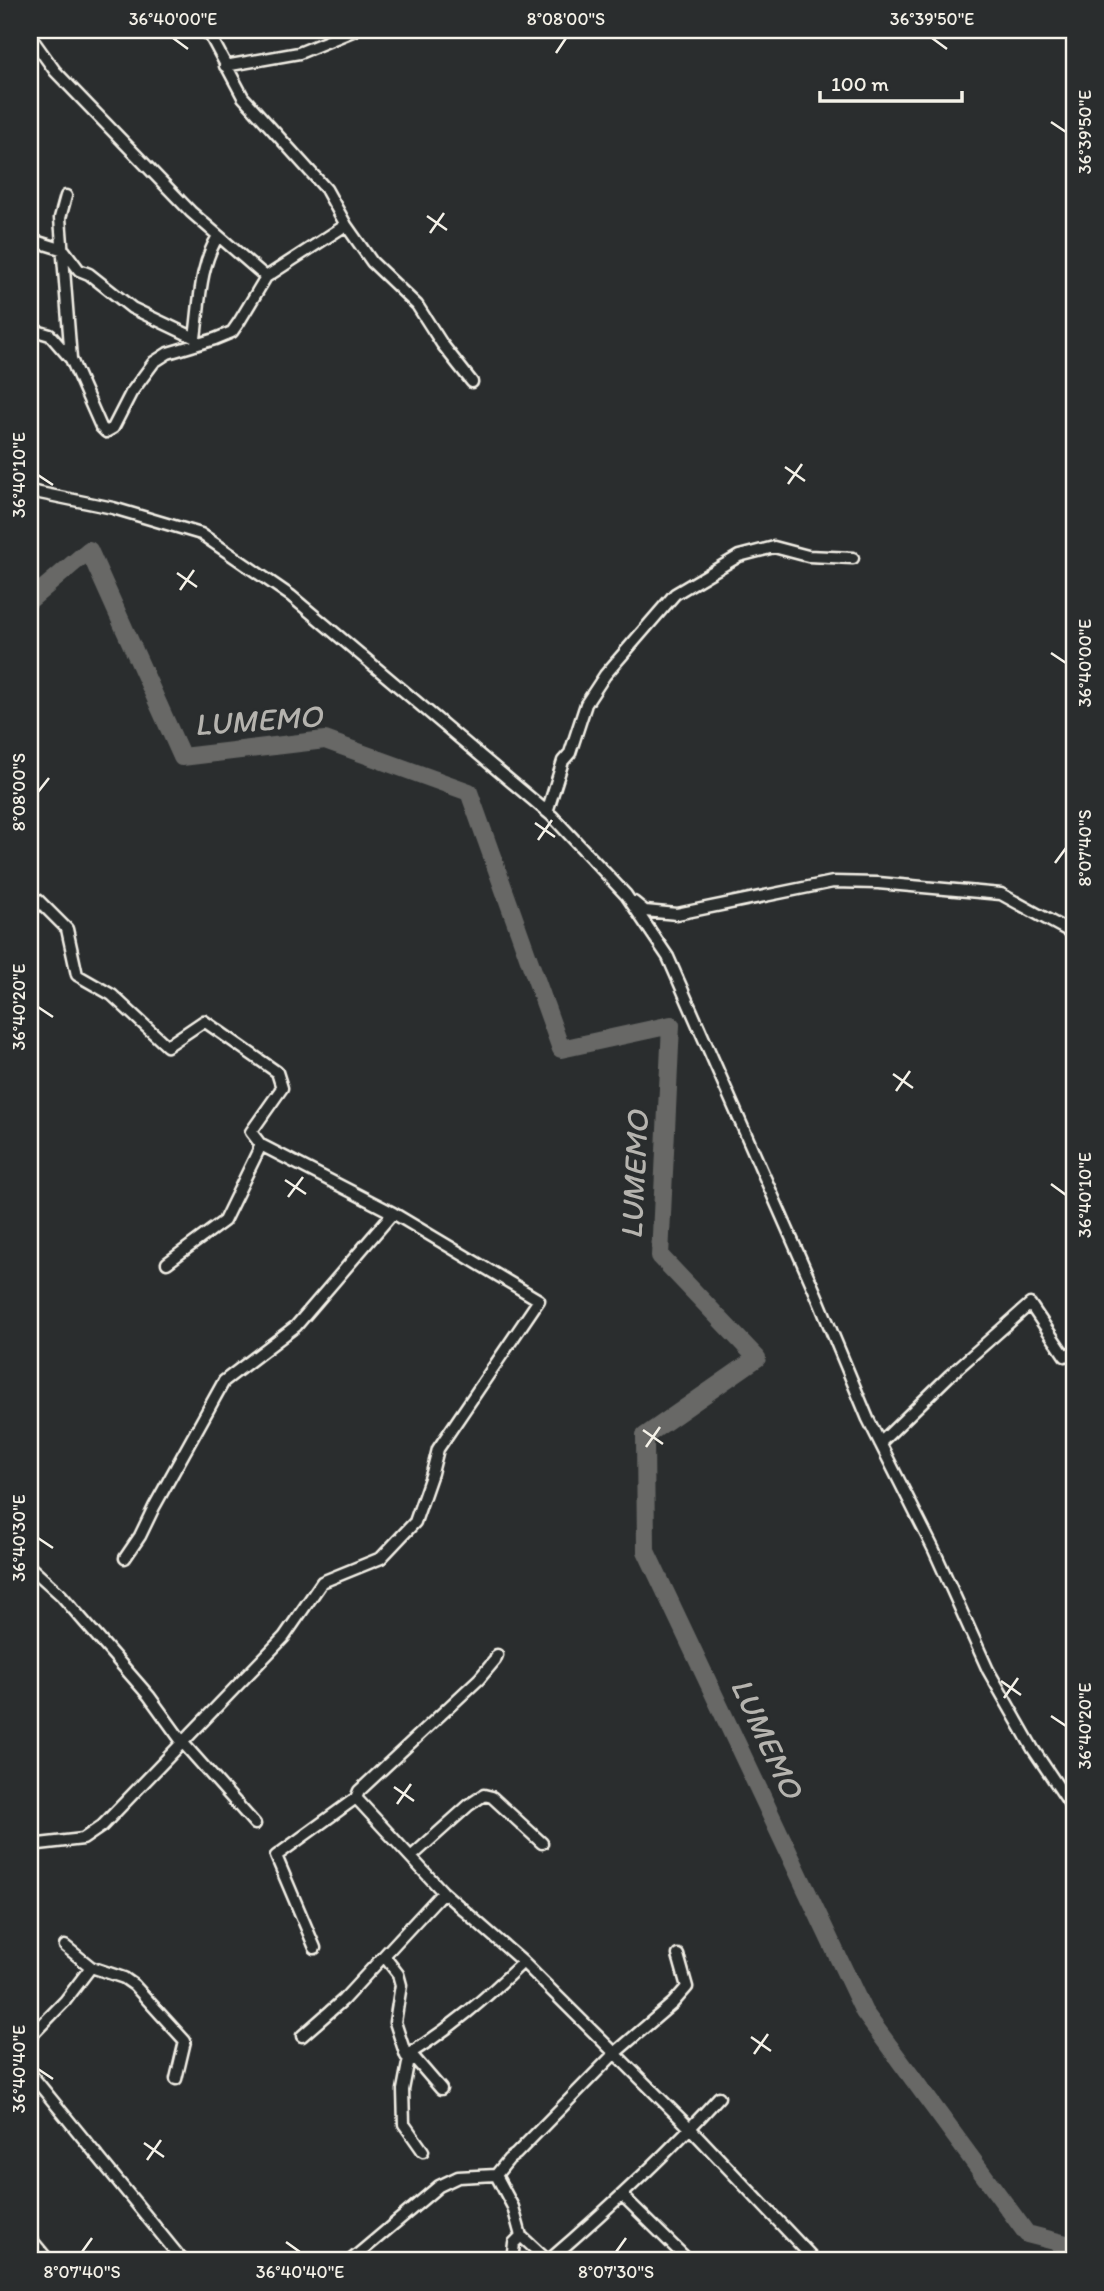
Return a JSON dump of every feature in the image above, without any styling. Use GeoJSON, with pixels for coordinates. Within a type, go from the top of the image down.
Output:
{"type":"FeatureCollection","features":[{"type":"Feature","properties":{"kind":"street"},"geometry":{"type":"LineString","coordinates":[[204,30],[211,37],[243,97],[327,189],[346,225],[372,262],[417,306],[472,382]]}},
{"type":"Feature","properties":{"kind":"street"},"geometry":{"type":"LineString","coordinates":[[225,65],[299,53],[355,30]]}},
{"type":"Feature","properties":{"kind":"street"},"geometry":{"type":"LineString","coordinates":[[30,36],[55,71],[191,212],[266,277]]}},
{"type":"Feature","properties":{"kind":"street"},"geometry":{"type":"LineString","coordinates":[[66,195],[60,218],[71,359]]}},
{"type":"Feature","properties":{"kind":"street"},"geometry":{"type":"LineString","coordinates":[[30,329],[50,335],[60,344],[71,359],[101,427],[106,432],[113,428],[131,393],[154,362],[195,341],[215,339],[232,332],[266,277],[346,225]]}},
{"type":"Feature","properties":{"kind":"street"},"geometry":{"type":"LineString","coordinates":[[195,341],[203,270],[218,236]]}},
{"type":"Feature","properties":{"kind":"street"},"geometry":{"type":"LineString","coordinates":[[35,242],[64,250],[79,270],[89,274],[132,308],[195,341]]}},
{"type":"Feature","properties":{"kind":"street"},"geometry":{"type":"LineString","coordinates":[[30,491],[113,508],[201,534],[291,596],[547,812],[626,895],[645,911],[677,915],[833,882],[878,883],[1001,894],[1074,934]]}},
{"type":"Feature","properties":{"kind":"street"},"geometry":{"type":"LineString","coordinates":[[547,812],[563,761],[573,745],[586,704],[605,675],[675,594],[739,556],[774,547],[808,556],[853,558]]}},
{"type":"Feature","properties":{"kind":"street"},"geometry":{"type":"LineString","coordinates":[[626,895],[668,957],[868,1419],[934,1550],[988,1670],[1032,1749],[1074,1810]]}},
{"type":"Feature","properties":{"kind":"street"},"geometry":{"type":"LineString","coordinates":[[30,1845],[83,1839],[102,1826],[284,1637],[322,1582],[381,1558],[415,1522],[438,1449],[539,1300],[393,1213],[261,1145],[251,1132],[282,1087],[277,1072],[204,1021],[167,1046],[112,995],[77,975],[67,929],[38,900]]}},
{"type":"Feature","properties":{"kind":"street"},"geometry":{"type":"LineString","coordinates":[[167,1264],[224,1221],[261,1145]]}},
{"type":"Feature","properties":{"kind":"street"},"geometry":{"type":"LineString","coordinates":[[125,1558],[140,1536],[224,1381],[296,1326],[393,1213]]}},
{"type":"Feature","properties":{"kind":"street"},"geometry":{"type":"LineString","coordinates":[[880,1443],[950,1375],[1030,1304],[1065,1356],[1074,1351]]}},
{"type":"Feature","properties":{"kind":"street"},"geometry":{"type":"LineString","coordinates":[[30,1567],[61,1595],[149,1696],[183,1743],[255,1824]]}},
{"type":"Feature","properties":{"kind":"street"},"geometry":{"type":"LineString","coordinates":[[315,1948],[276,1856],[356,1798],[359,1791],[479,1679],[497,1655]]}},
{"type":"Feature","properties":{"kind":"street"},"geometry":{"type":"LineString","coordinates":[[411,1857],[484,1795],[492,1797],[542,1843]]}},
{"type":"Feature","properties":{"kind":"street"},"geometry":{"type":"LineString","coordinates":[[356,1798],[443,1892],[523,1962],[691,2129],[812,2257],[810,2261]]}},
{"type":"Feature","properties":{"kind":"street"},"geometry":{"type":"LineString","coordinates":[[302,2036],[343,2000],[443,1892]]}},
{"type":"Feature","properties":{"kind":"street"},"geometry":{"type":"LineString","coordinates":[[65,1946],[91,1968],[124,1978],[134,1985],[185,2041],[176,2079]]}},
{"type":"Feature","properties":{"kind":"street"},"geometry":{"type":"LineString","coordinates":[[350,2261],[439,2186],[457,2177],[496,2175],[615,2053],[673,2003],[687,1987],[678,1955]]}},
{"type":"Feature","properties":{"kind":"street"},"geometry":{"type":"LineString","coordinates":[[384,1956],[398,1975],[401,1984],[395,2022],[406,2056],[448,2029],[489,1996],[523,1962]]}},
{"type":"Feature","properties":{"kind":"street"},"geometry":{"type":"LineString","coordinates":[[30,2037],[65,2001],[91,1968]]}},
{"type":"Feature","properties":{"kind":"street"},"geometry":{"type":"LineString","coordinates":[[410,2053],[442,2089]]}},
{"type":"Feature","properties":{"kind":"street"},"geometry":{"type":"LineString","coordinates":[[410,2053],[403,2090],[404,2124],[423,2151]]}},
{"type":"Feature","properties":{"kind":"street"},"geometry":{"type":"LineString","coordinates":[[30,2073],[183,2261]]}},
{"type":"Feature","properties":{"kind":"street"},"geometry":{"type":"LineString","coordinates":[[496,2175],[513,2207],[521,2236],[548,2261],[623,2196],[691,2129],[719,2097]]}},
{"type":"Feature","properties":{"kind":"street"},"geometry":{"type":"LineString","coordinates":[[623,2196],[690,2261]]}},
{"type":"Feature","properties":{"kind":"street"},"geometry":{"type":"LineString","coordinates":[[512,2261],[514,2243],[521,2236]]}},
{"type":"Feature","properties":{"kind":"street"},"geometry":{"type":"LineString","coordinates":[[30,2238],[49,2261]]}},
{"type":"Feature","properties":{"kind":"waterway","name":"LUMEMO"},"geometry":{"type":"LineString","coordinates":[[30,600],[89,550],[182,757],[325,740],[469,792],[561,1049],[671,1025],[660,1256],[757,1358],[645,1436],[646,1551],[864,2012],[1027,2234],[1074,2246]]}}]}
